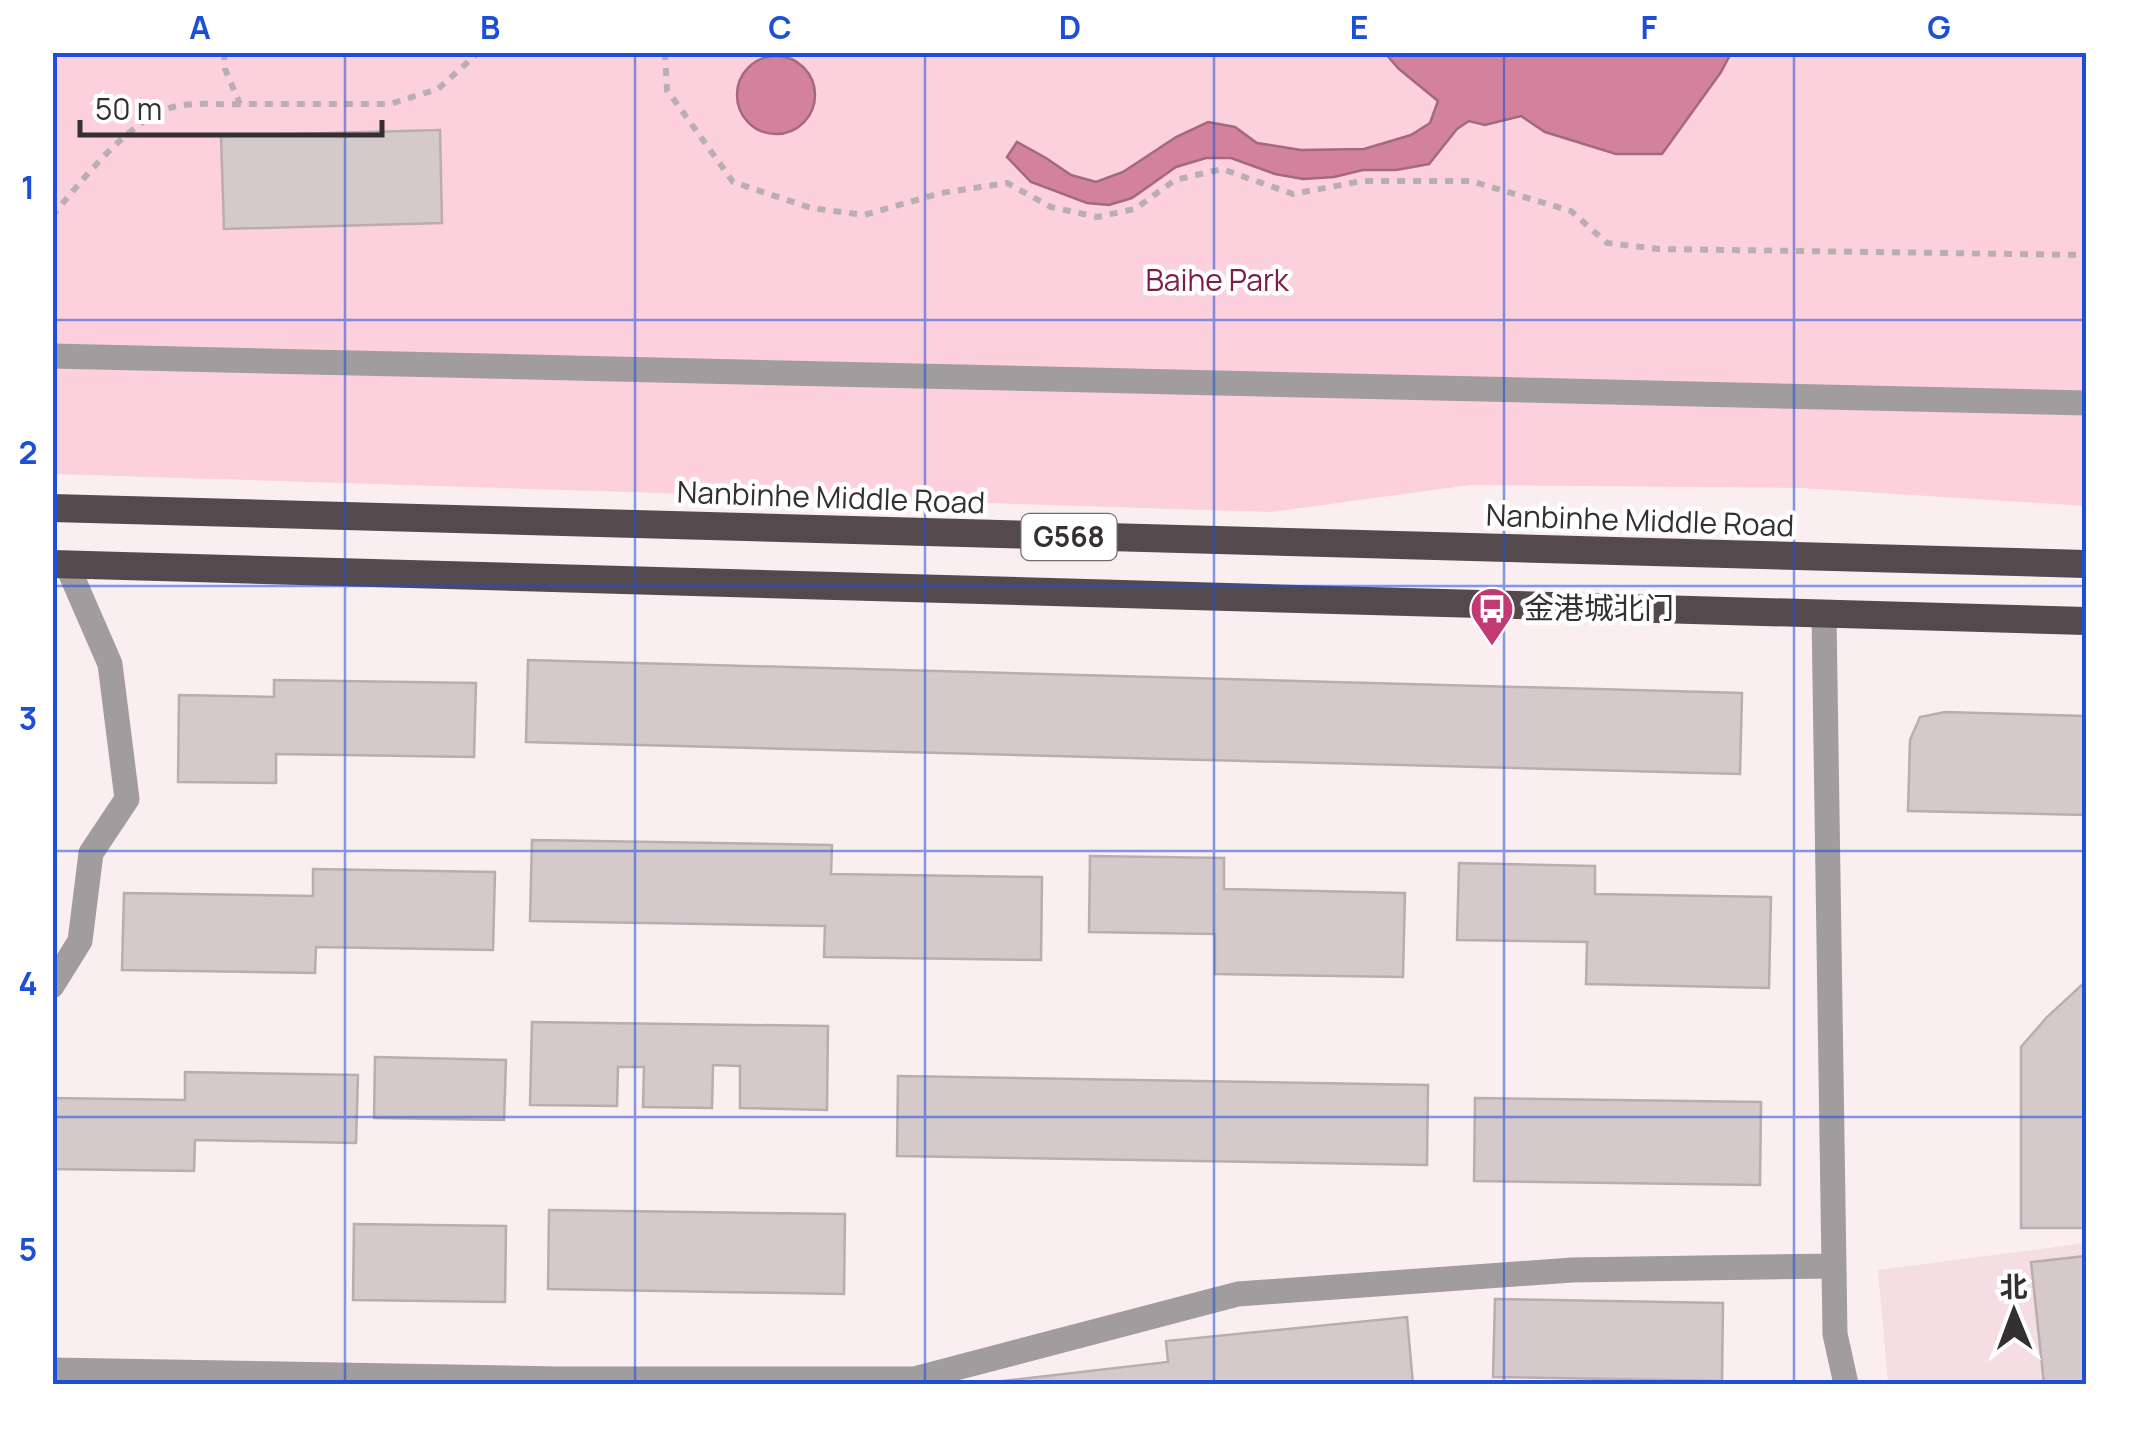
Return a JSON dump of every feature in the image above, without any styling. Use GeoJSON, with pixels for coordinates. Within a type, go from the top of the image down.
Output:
{"type":"FeatureCollection","features":[{"type":"Feature","properties":{"kind":"highway","name":"Nanbinhe Middle Road"},"geometry":{"type":"LineString","coordinates":[[52,508],[2086,564]]}},
{"type":"Feature","properties":{"kind":"highway","name":"G568"},"geometry":{"type":"LineString","coordinates":[[60,565],[2086,621]]}},
{"type":"Feature","properties":{"kind":"street"},"geometry":{"type":"LineString","coordinates":[[52,356],[2086,402]]}},
{"type":"Feature","properties":{"kind":"street"},"geometry":{"type":"LineString","coordinates":[[52,986],[80,941],[92,853],[127,798],[110,664],[60,565]]}},
{"type":"Feature","properties":{"kind":"street"},"geometry":{"type":"LineString","coordinates":[[1824,615],[1835,1334],[1846,1384]]}},
{"type":"Feature","properties":{"kind":"street"},"geometry":{"type":"LineString","coordinates":[[52,1370],[560,1379],[914,1380],[1238,1294],[1572,1270],[1834,1266]]}},
{"type":"Feature","properties":{"kind":"path"},"geometry":{"type":"LineString","coordinates":[[224,52],[225,69],[240,104]]}},
{"type":"Feature","properties":{"kind":"path"},"geometry":{"type":"LineString","coordinates":[[52,216],[137,124],[174,106],[390,104],[438,89],[478,52]]}},
{"type":"Feature","properties":{"kind":"path"},"geometry":{"type":"LineString","coordinates":[[665,52],[667,90],[733,182],[811,208],[864,214],[942,193],[1007,183],[1052,207],[1097,216],[1135,208],[1176,180],[1222,169],[1293,194],[1362,181],[1472,181],[1571,211],[1607,243],[1659,249],[2086,256]]}},
{"type":"Feature","properties":{"kind":"shaded area"},"geometry":{"type":"Polygon","coordinates":[[[1385,53],[1731,53],[1662,154],[1616,154],[1545,132],[1521,116],[1485,125],[1469,121],[1457,129],[1429,164],[1303,179],[1275,174],[1231,158],[1206,158],[1176,167],[1132,198],[1109,205],[1087,203],[1031,182],[1007,157],[1017,142],[1071,175],[1096,182],[1123,172],[1176,137],[1208,122],[1235,127],[1257,143],[1301,150],[1364,149],[1411,135],[1430,123],[1438,101],[1385,53]]]}},
{"type":"Feature","properties":{"kind":"shaded area"},"geometry":{"type":"Polygon","coordinates":[[[776,56],[791,59],[803,68],[812,80],[812,110],[803,122],[791,131],[776,134],[761,131],[749,122],[740,110],[737,95],[740,80],[749,68],[761,59],[776,56]]]}},
{"type":"Feature","properties":{"kind":"shaded area"},"geometry":{"type":"Polygon","coordinates":[[[2086,1243],[2086,1384],[1888,1384],[1878,1270],[2086,1243]]]}},
{"type":"Feature","properties":{"kind":"green space","name":"Baihe Park"},"geometry":{"type":"Polygon","coordinates":[[[53,53],[2086,53],[2086,506],[1801,488],[1470,485],[1271,512],[53,474],[53,53]]]}},
{"type":"Feature","properties":{"kind":"building"},"geometry":{"type":"Polygon","coordinates":[[[440,130],[442,223],[224,229],[221,136],[440,130]]]}},
{"type":"Feature","properties":{"kind":"building"},"geometry":{"type":"Polygon","coordinates":[[[528,660],[1742,693],[1740,774],[526,742],[528,660]]]}},
{"type":"Feature","properties":{"kind":"building"},"geometry":{"type":"Polygon","coordinates":[[[274,680],[476,683],[474,757],[276,754],[276,783],[178,782],[179,695],[274,697],[274,680]]]}},
{"type":"Feature","properties":{"kind":"building"},"geometry":{"type":"Polygon","coordinates":[[[1945,712],[2086,716],[2086,815],[1908,811],[1910,740],[1920,717],[1945,712]]]}},
{"type":"Feature","properties":{"kind":"building"},"geometry":{"type":"Polygon","coordinates":[[[532,840],[832,845],[831,874],[1042,877],[1041,960],[824,957],[825,926],[530,921],[532,840]]]}},
{"type":"Feature","properties":{"kind":"building"},"geometry":{"type":"Polygon","coordinates":[[[1090,856],[1224,858],[1224,889],[1405,893],[1403,977],[1215,974],[1215,934],[1089,932],[1090,856]]]}},
{"type":"Feature","properties":{"kind":"building"},"geometry":{"type":"Polygon","coordinates":[[[1459,863],[1595,866],[1595,894],[1771,897],[1769,988],[1586,984],[1587,942],[1457,940],[1459,863]]]}},
{"type":"Feature","properties":{"kind":"building"},"geometry":{"type":"Polygon","coordinates":[[[313,869],[495,872],[493,950],[316,947],[315,973],[122,970],[124,893],[313,896],[313,869]]]}},
{"type":"Feature","properties":{"kind":"building"},"geometry":{"type":"Polygon","coordinates":[[[2086,981],[2086,1228],[2021,1228],[2021,1047],[2086,981]]]}},
{"type":"Feature","properties":{"kind":"building"},"geometry":{"type":"Polygon","coordinates":[[[532,1022],[828,1026],[827,1110],[740,1108],[740,1066],[713,1065],[712,1108],[643,1107],[644,1067],[618,1067],[617,1106],[530,1105],[532,1022]]]}},
{"type":"Feature","properties":{"kind":"building"},"geometry":{"type":"Polygon","coordinates":[[[375,1057],[506,1060],[504,1120],[374,1118],[375,1057]]]}},
{"type":"Feature","properties":{"kind":"building"},"geometry":{"type":"Polygon","coordinates":[[[185,1072],[358,1075],[356,1143],[195,1140],[194,1171],[52,1169],[52,1098],[185,1100],[185,1072]]]}},
{"type":"Feature","properties":{"kind":"building"},"geometry":{"type":"Polygon","coordinates":[[[898,1076],[1428,1085],[1427,1165],[897,1156],[898,1076]]]}},
{"type":"Feature","properties":{"kind":"building"},"geometry":{"type":"Polygon","coordinates":[[[1475,1098],[1761,1102],[1760,1185],[1474,1181],[1475,1098]]]}},
{"type":"Feature","properties":{"kind":"building"},"geometry":{"type":"Polygon","coordinates":[[[549,1210],[845,1214],[844,1294],[548,1289],[549,1210]]]}},
{"type":"Feature","properties":{"kind":"building"},"geometry":{"type":"Polygon","coordinates":[[[354,1224],[506,1226],[505,1302],[353,1300],[354,1224]]]}},
{"type":"Feature","properties":{"kind":"building"},"geometry":{"type":"Polygon","coordinates":[[[2086,1256],[2086,1384],[2044,1384],[2031,1262],[2086,1256]]]}},
{"type":"Feature","properties":{"kind":"building"},"geometry":{"type":"Polygon","coordinates":[[[1495,1299],[1723,1303],[1722,1381],[1493,1377],[1495,1299]]]}},
{"type":"Feature","properties":{"kind":"building"},"geometry":{"type":"Polygon","coordinates":[[[1407,1317],[1413,1384],[976,1384],[1168,1362],[1166,1341],[1407,1317]]]}},
{"type":"Feature","properties":{"kind":"place","name":"金港城北门"},"geometry":{"type":"Point","coordinates":[1492,647]}}]}
